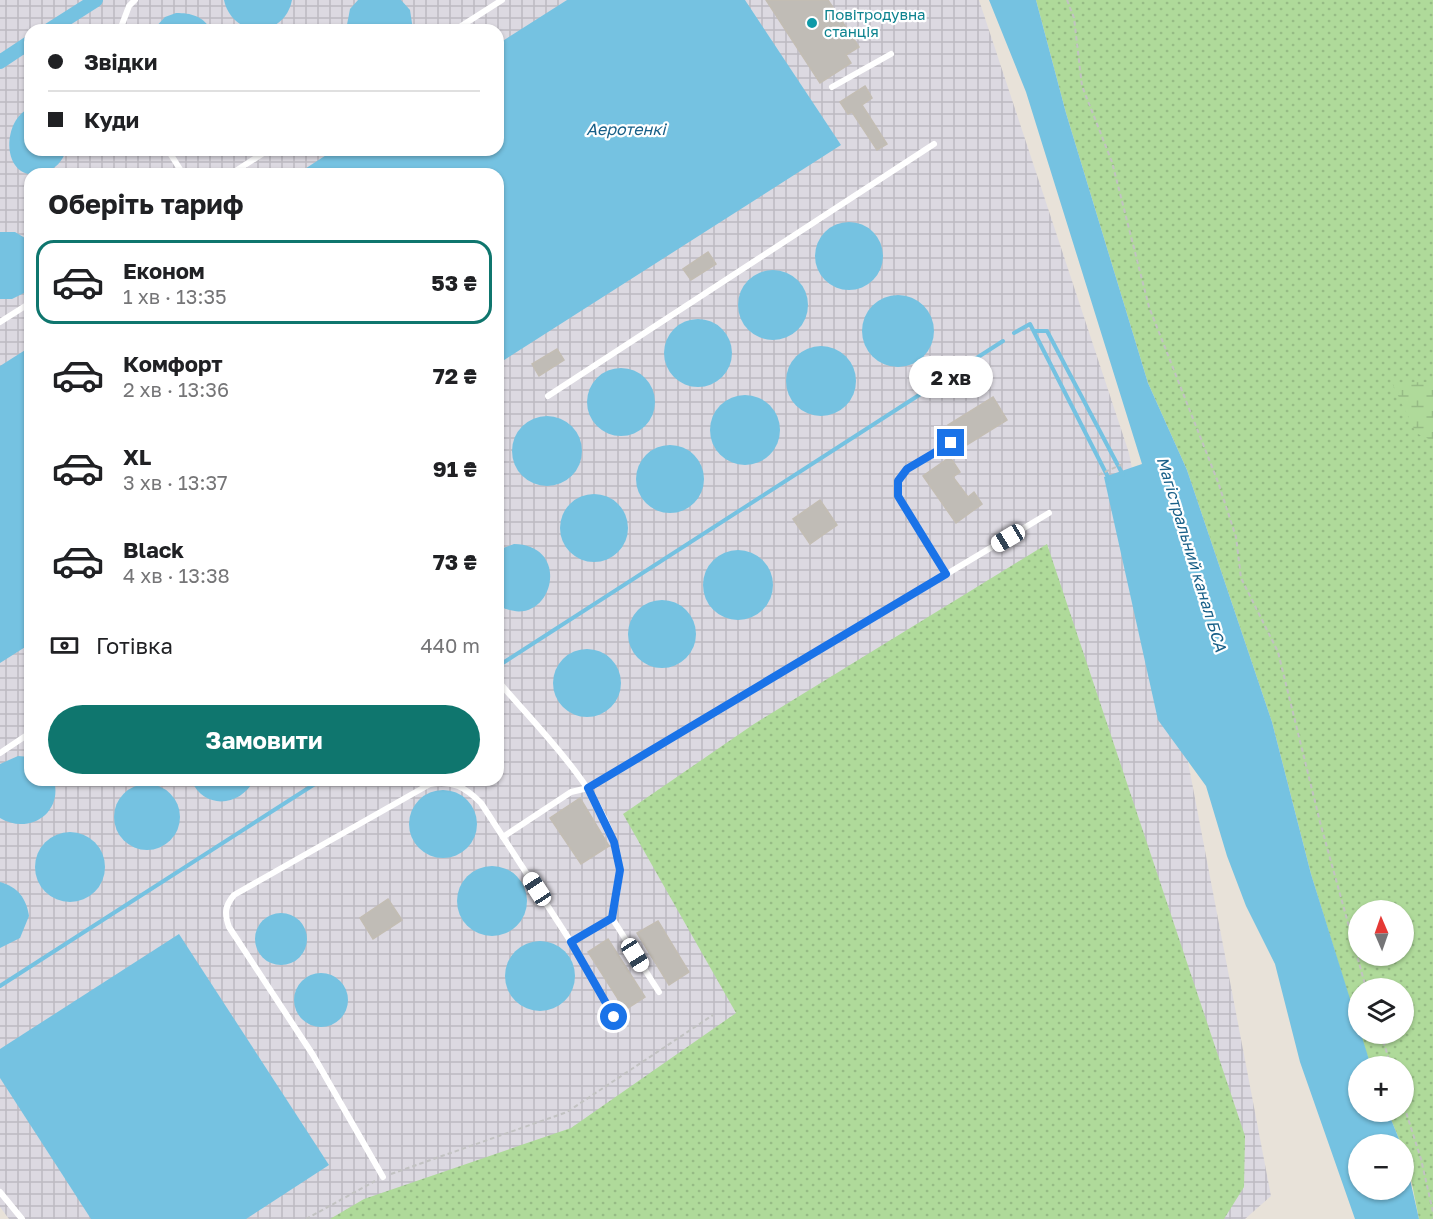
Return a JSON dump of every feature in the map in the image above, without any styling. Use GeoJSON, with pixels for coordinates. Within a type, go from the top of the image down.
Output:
{"type":"FeatureCollection","features":[{"type":"Feature","properties":{"kind":"lane"},"geometry":{"type":"LineString","coordinates":[[122,24],[129,6],[135,0]]}},
{"type":"Feature","properties":{"kind":"lane"},"geometry":{"type":"LineString","coordinates":[[464,24],[502,0]]}},
{"type":"Feature","properties":{"kind":"lane"},"geometry":{"type":"LineString","coordinates":[[832,87],[891,54]]}},
{"type":"Feature","properties":{"kind":"lane"},"geometry":{"type":"LineString","coordinates":[[548,396],[934,144]]}},
{"type":"Feature","properties":{"kind":"lane"},"geometry":{"type":"LineString","coordinates":[[240,168],[259,156]]}},
{"type":"Feature","properties":{"kind":"lane"},"geometry":{"type":"LineString","coordinates":[[0,322],[24,307]]}},
{"type":"Feature","properties":{"kind":"lane"},"geometry":{"type":"LineString","coordinates":[[946,574],[898,496],[898,481],[907,469],[951,443]]}},
{"type":"Feature","properties":{"kind":"lane"},"geometry":{"type":"LineString","coordinates":[[502,837],[571,792],[588,788],[1048,513]]}},
{"type":"Feature","properties":{"kind":"lane"},"geometry":{"type":"LineString","coordinates":[[504,688],[588,788],[614,842],[620,870],[612,918],[658,992]]}},
{"type":"Feature","properties":{"kind":"lane"},"geometry":{"type":"LineString","coordinates":[[0,753],[24,737]]}},
{"type":"Feature","properties":{"kind":"lane"},"geometry":{"type":"LineString","coordinates":[[383,1177],[313,1055],[229,927],[225,916],[226,904],[234,895],[426,786]]}},
{"type":"Feature","properties":{"kind":"lane"},"geometry":{"type":"LineString","coordinates":[[460,786],[467,789],[481,803],[571,942],[614,1017]]}},
{"type":"Feature","properties":{"kind":"lane"},"geometry":{"type":"LineString","coordinates":[[571,942],[612,918]]}},
{"type":"Feature","properties":{"kind":"lane"},"geometry":{"type":"LineString","coordinates":[[0,1192],[22,1219]]}},
{"type":"Feature","properties":{"kind":"path"},"geometry":{"type":"LineString","coordinates":[[1067,0],[1074,18],[1082,86],[1112,162],[1149,307],[1218,482],[1236,537],[1241,578],[1278,652],[1320,822],[1363,978]]}},
{"type":"Feature","properties":{"kind":"path"},"geometry":{"type":"LineString","coordinates":[[1098,476],[1122,464]]}},
{"type":"Feature","properties":{"kind":"path"},"geometry":{"type":"LineString","coordinates":[[306,1219],[383,1177],[567,1112],[713,1015]]}},
{"type":"Feature","properties":{"kind":"path"},"geometry":{"type":"LineString","coordinates":[[1409,1122],[1421,1159],[1433,1212]]}},
{"type":"Feature","properties":{"kind":"shaded area"},"geometry":{"type":"Polygon","coordinates":[[[0,0],[979,0],[1129,453],[1271,1196],[1245,1219],[9,1219],[0,1207],[0,0]]]}},
{"type":"Feature","properties":{"kind":"green space"},"geometry":{"type":"Polygon","coordinates":[[[1036,0],[1433,0],[1433,1219],[1419,1219],[1414,1194],[1414,1134],[1397,1134],[1392,1122],[1414,1122],[1414,1056],[1368,1056],[1363,1044],[1414,1044],[1414,978],[1348,978],[1348,994],[1311,874],[1272,722],[1187,470],[1148,383],[1066,113],[1036,0]]]}},
{"type":"Feature","properties":{"kind":"green space"},"geometry":{"type":"Polygon","coordinates":[[[1425,382],[1433,385],[1433,441],[1416,433],[1392,383],[1425,382]]]}},
{"type":"Feature","properties":{"kind":"green space"},"geometry":{"type":"Polygon","coordinates":[[[1047,544],[1245,1136],[1244,1187],[1224,1219],[330,1219],[364,1199],[571,1128],[736,1013],[623,814],[754,724],[1047,544]]]}},
{"type":"Feature","properties":{"kind":"water"},"geometry":{"type":"Polygon","coordinates":[[[224,0],[292,0],[287,13],[276,24],[241,24],[229,13],[224,0]]]}},
{"type":"Feature","properties":{"kind":"water"},"geometry":{"type":"Polygon","coordinates":[[[358,0],[401,0],[410,10],[412,24],[347,24],[350,9],[358,0]]]}},
{"type":"Feature","properties":{"kind":"water","name":"Аеротенкі"},"geometry":{"type":"Polygon","coordinates":[[[567,0],[745,0],[841,145],[504,360],[504,168],[306,168],[325,156],[504,156],[504,40],[567,0]]]}},
{"type":"Feature","properties":{"kind":"water","name":"Магістральний канал БСА"},"geometry":{"type":"Polygon","coordinates":[[[989,0],[1036,0],[1066,113],[1148,383],[1187,470],[1272,722],[1311,874],[1348,992],[1348,1044],[1364,1044],[1368,1056],[1348,1056],[1348,1122],[1392,1122],[1397,1134],[1348,1134],[1348,1199],[1300,1062],[1275,964],[1246,906],[1227,856],[1206,786],[1158,720],[1104,477],[1142,464],[1026,92],[989,0]]]}},
{"type":"Feature","properties":{"kind":"water"},"geometry":{"type":"Polygon","coordinates":[[[176,13],[187,14],[196,16],[206,24],[159,24],[165,17],[176,13]]]}},
{"type":"Feature","properties":{"kind":"water"},"geometry":{"type":"Polygon","coordinates":[[[24,112],[24,156],[64,156],[53,168],[24,168],[24,172],[13,161],[10,137],[20,115],[24,112]]]}},
{"type":"Feature","properties":{"kind":"water"},"geometry":{"type":"Polygon","coordinates":[[[856,222],[868,228],[877,237],[883,249],[881,269],[873,280],[856,290],[842,290],[825,280],[817,269],[815,249],[825,232],[836,224],[856,222]]]}},
{"type":"Feature","properties":{"kind":"water"},"geometry":{"type":"Polygon","coordinates":[[[0,232],[15,232],[24,237],[24,293],[12,299],[0,299],[0,232]]]}},
{"type":"Feature","properties":{"kind":"water"},"geometry":{"type":"Polygon","coordinates":[[[773,270],[786,273],[798,280],[805,292],[808,305],[805,318],[798,330],[786,337],[773,340],[760,337],[748,330],[741,318],[738,305],[741,292],[748,280],[760,273],[773,270]]]}},
{"type":"Feature","properties":{"kind":"water"},"geometry":{"type":"Polygon","coordinates":[[[898,295],[918,301],[928,311],[934,331],[928,351],[918,361],[898,367],[878,361],[868,351],[862,331],[868,311],[878,301],[898,295]]]}},
{"type":"Feature","properties":{"kind":"water"},"geometry":{"type":"Polygon","coordinates":[[[705,319],[717,325],[726,334],[732,346],[730,366],[722,377],[705,387],[691,387],[674,377],[666,366],[664,346],[674,329],[685,321],[705,319]]]}},
{"type":"Feature","properties":{"kind":"water"},"geometry":{"type":"Polygon","coordinates":[[[821,346],[840,352],[850,362],[856,381],[850,400],[840,410],[821,416],[802,410],[792,400],[786,381],[792,362],[802,352],[821,346]]]}},
{"type":"Feature","properties":{"kind":"water"},"geometry":{"type":"Polygon","coordinates":[[[24,351],[24,648],[0,663],[0,366],[24,351]]]}},
{"type":"Feature","properties":{"kind":"water"},"geometry":{"type":"Polygon","coordinates":[[[621,368],[634,371],[645,378],[652,389],[655,402],[652,415],[645,426],[634,433],[621,436],[608,433],[597,426],[590,415],[587,402],[590,389],[597,378],[608,371],[621,368]]]}},
{"type":"Feature","properties":{"kind":"water"},"geometry":{"type":"Polygon","coordinates":[[[745,395],[758,398],[770,405],[777,417],[780,430],[777,443],[770,455],[758,462],[745,465],[732,462],[720,455],[713,443],[710,430],[713,417],[720,405],[732,398],[745,395]]]}},
{"type":"Feature","properties":{"kind":"water"},"geometry":{"type":"Polygon","coordinates":[[[547,416],[566,422],[576,432],[582,451],[576,470],[566,480],[547,486],[528,480],[518,470],[512,451],[518,432],[528,422],[547,416]]]}},
{"type":"Feature","properties":{"kind":"water"},"geometry":{"type":"Polygon","coordinates":[[[670,445],[683,448],[694,455],[701,466],[704,479],[701,492],[694,503],[683,510],[670,513],[657,510],[646,503],[639,492],[636,479],[639,466],[646,455],[657,448],[670,445]]]}},
{"type":"Feature","properties":{"kind":"water"},"geometry":{"type":"Polygon","coordinates":[[[594,494],[607,496],[618,504],[626,515],[628,528],[626,541],[618,552],[607,560],[594,562],[581,560],[570,552],[562,541],[560,528],[562,515],[570,504],[581,496],[594,494]]]}},
{"type":"Feature","properties":{"kind":"water"},"geometry":{"type":"Polygon","coordinates":[[[514,544],[533,548],[545,558],[550,572],[549,587],[542,600],[531,609],[516,611],[504,607],[504,548],[514,544]]]}},
{"type":"Feature","properties":{"kind":"water"},"geometry":{"type":"Polygon","coordinates":[[[745,550],[758,556],[767,565],[771,571],[773,585],[771,599],[763,610],[752,618],[731,620],[713,610],[705,599],[703,578],[713,560],[724,552],[745,550]]]}},
{"type":"Feature","properties":{"kind":"water"},"geometry":{"type":"Polygon","coordinates":[[[662,600],[675,602],[686,610],[694,621],[696,634],[694,647],[686,658],[675,666],[662,668],[649,666],[638,658],[630,647],[628,634],[630,621],[638,610],[649,602],[662,600]]]}},
{"type":"Feature","properties":{"kind":"water"},"geometry":{"type":"Polygon","coordinates":[[[587,649],[600,652],[611,659],[618,670],[621,683],[618,696],[611,707],[600,714],[587,717],[574,714],[563,707],[556,696],[553,683],[556,670],[563,659],[574,652],[587,649]]]}},
{"type":"Feature","properties":{"kind":"water"},"geometry":{"type":"Polygon","coordinates":[[[18,756],[24,756],[24,786],[54,786],[53,803],[41,818],[22,824],[11,823],[0,818],[0,764],[18,756]]]}},
{"type":"Feature","properties":{"kind":"water"},"geometry":{"type":"Polygon","coordinates":[[[134,786],[160,786],[166,789],[175,798],[180,810],[180,824],[175,836],[166,845],[154,850],[140,850],[128,845],[119,836],[114,824],[114,810],[119,798],[134,786]]]}},
{"type":"Feature","properties":{"kind":"water"},"geometry":{"type":"Polygon","coordinates":[[[195,786],[250,786],[240,796],[222,801],[213,800],[195,786]]]}},
{"type":"Feature","properties":{"kind":"water"},"geometry":{"type":"Polygon","coordinates":[[[443,790],[456,793],[467,800],[474,811],[477,824],[474,837],[467,848],[456,855],[443,858],[430,855],[419,848],[412,837],[409,824],[412,811],[419,800],[430,793],[443,790]]]}},
{"type":"Feature","properties":{"kind":"water"},"geometry":{"type":"Polygon","coordinates":[[[70,832],[83,835],[95,842],[102,854],[105,867],[102,880],[95,892],[83,899],[70,902],[57,899],[45,892],[38,880],[35,867],[38,854],[45,842],[57,835],[70,832]]]}},
{"type":"Feature","properties":{"kind":"water"},"geometry":{"type":"Polygon","coordinates":[[[492,866],[511,872],[521,882],[527,901],[521,920],[511,930],[492,936],[473,930],[463,920],[457,901],[463,882],[473,872],[492,866]]]}},
{"type":"Feature","properties":{"kind":"water"},"geometry":{"type":"Polygon","coordinates":[[[0,882],[12,887],[20,894],[29,916],[20,938],[0,948],[0,882]]]}},
{"type":"Feature","properties":{"kind":"water"},"geometry":{"type":"Polygon","coordinates":[[[281,913],[295,917],[303,925],[307,939],[303,953],[295,961],[281,965],[267,961],[259,953],[255,939],[259,925],[267,917],[281,913]]]}},
{"type":"Feature","properties":{"kind":"water"},"geometry":{"type":"Polygon","coordinates":[[[179,934],[329,1165],[246,1219],[91,1219],[0,1078],[0,1049],[179,934]]]}},
{"type":"Feature","properties":{"kind":"water"},"geometry":{"type":"Polygon","coordinates":[[[540,941],[553,944],[565,951],[572,963],[575,976],[572,989],[565,1001],[553,1008],[540,1011],[527,1008],[515,1001],[508,989],[505,976],[508,963],[515,951],[527,944],[540,941]]]}},
{"type":"Feature","properties":{"kind":"water"},"geometry":{"type":"Polygon","coordinates":[[[321,973],[331,975],[340,981],[346,990],[348,1000],[346,1010],[340,1019],[331,1025],[321,1027],[311,1025],[302,1019],[296,1010],[294,1000],[296,990],[302,981],[311,975],[321,973]]]}},
{"type":"Feature","properties":{"kind":"water"},"geometry":{"type":"Polygon","coordinates":[[[1414,1197],[1419,1219],[1355,1219],[1348,1200],[1414,1200],[1414,1197]]]}},
{"type":"Feature","properties":{"kind":"building","name":"Повітродувна станція"},"geometry":{"type":"Polygon","coordinates":[[[766,0],[828,0],[859,47],[846,55],[851,63],[820,83],[766,0]]]}},
{"type":"Feature","properties":{"kind":"building"},"geometry":{"type":"Polygon","coordinates":[[[865,86],[872,98],[862,105],[887,144],[877,150],[852,112],[848,114],[840,102],[865,86]]]}},
{"type":"Feature","properties":{"kind":"building"},"geometry":{"type":"Polygon","coordinates":[[[708,252],[716,264],[691,280],[683,269],[708,252]]]}},
{"type":"Feature","properties":{"kind":"building"},"geometry":{"type":"Polygon","coordinates":[[[557,349],[564,360],[539,376],[532,364],[557,349]]]}},
{"type":"Feature","properties":{"kind":"building"},"geometry":{"type":"Polygon","coordinates":[[[993,397],[1007,420],[962,448],[948,425],[993,397]]]}},
{"type":"Feature","properties":{"kind":"building"},"geometry":{"type":"Polygon","coordinates":[[[950,457],[960,472],[953,477],[968,497],[974,492],[982,504],[956,523],[923,476],[950,457]]]}},
{"type":"Feature","properties":{"kind":"building"},"geometry":{"type":"Polygon","coordinates":[[[820,500],[837,525],[810,544],[793,519],[820,500]]]}},
{"type":"Feature","properties":{"kind":"building"},"geometry":{"type":"Polygon","coordinates":[[[580,798],[609,846],[581,864],[550,818],[580,798]]]}},
{"type":"Feature","properties":{"kind":"building"},"geometry":{"type":"Polygon","coordinates":[[[388,899],[402,920],[373,939],[360,918],[388,899]]]}},
{"type":"Feature","properties":{"kind":"building"},"geometry":{"type":"Polygon","coordinates":[[[658,921],[689,972],[669,985],[637,933],[658,921]]]}},
{"type":"Feature","properties":{"kind":"building"},"geometry":{"type":"Polygon","coordinates":[[[608,939],[645,997],[625,1010],[588,952],[608,939]]]}},
{"type":"Feature","properties":{"kind":"waterway"},"geometry":{"type":"LineString","coordinates":[[58,24],[96,0]]}},
{"type":"Feature","properties":{"kind":"waterway"},"geometry":{"type":"LineString","coordinates":[[0,62],[24,46]]}},
{"type":"Feature","properties":{"kind":"waterway"},"geometry":{"type":"LineString","coordinates":[[1014,333],[1030,324],[1109,479]]}},
{"type":"Feature","properties":{"kind":"waterway"},"geometry":{"type":"LineString","coordinates":[[1034,331],[1047,331],[1123,475]]}},
{"type":"Feature","properties":{"kind":"waterway"},"geometry":{"type":"LineString","coordinates":[[504,662],[1003,341]]}},
{"type":"Feature","properties":{"kind":"waterway"},"geometry":{"type":"LineString","coordinates":[[0,986],[312,786]]}},
{"type":"Feature","properties":{"kind":"place","name":"Повітродувна станція"},"geometry":{"type":"Point","coordinates":[812,23]}},
{"type":"Feature","properties":{"kind":"route"},"geometry":{"type":"LineString","coordinates":[[614,1017],[571,942],[612,918],[620,870],[614,842],[588,788],[946,574],[898,496],[898,481],[907,469],[951,443]]}}]}
